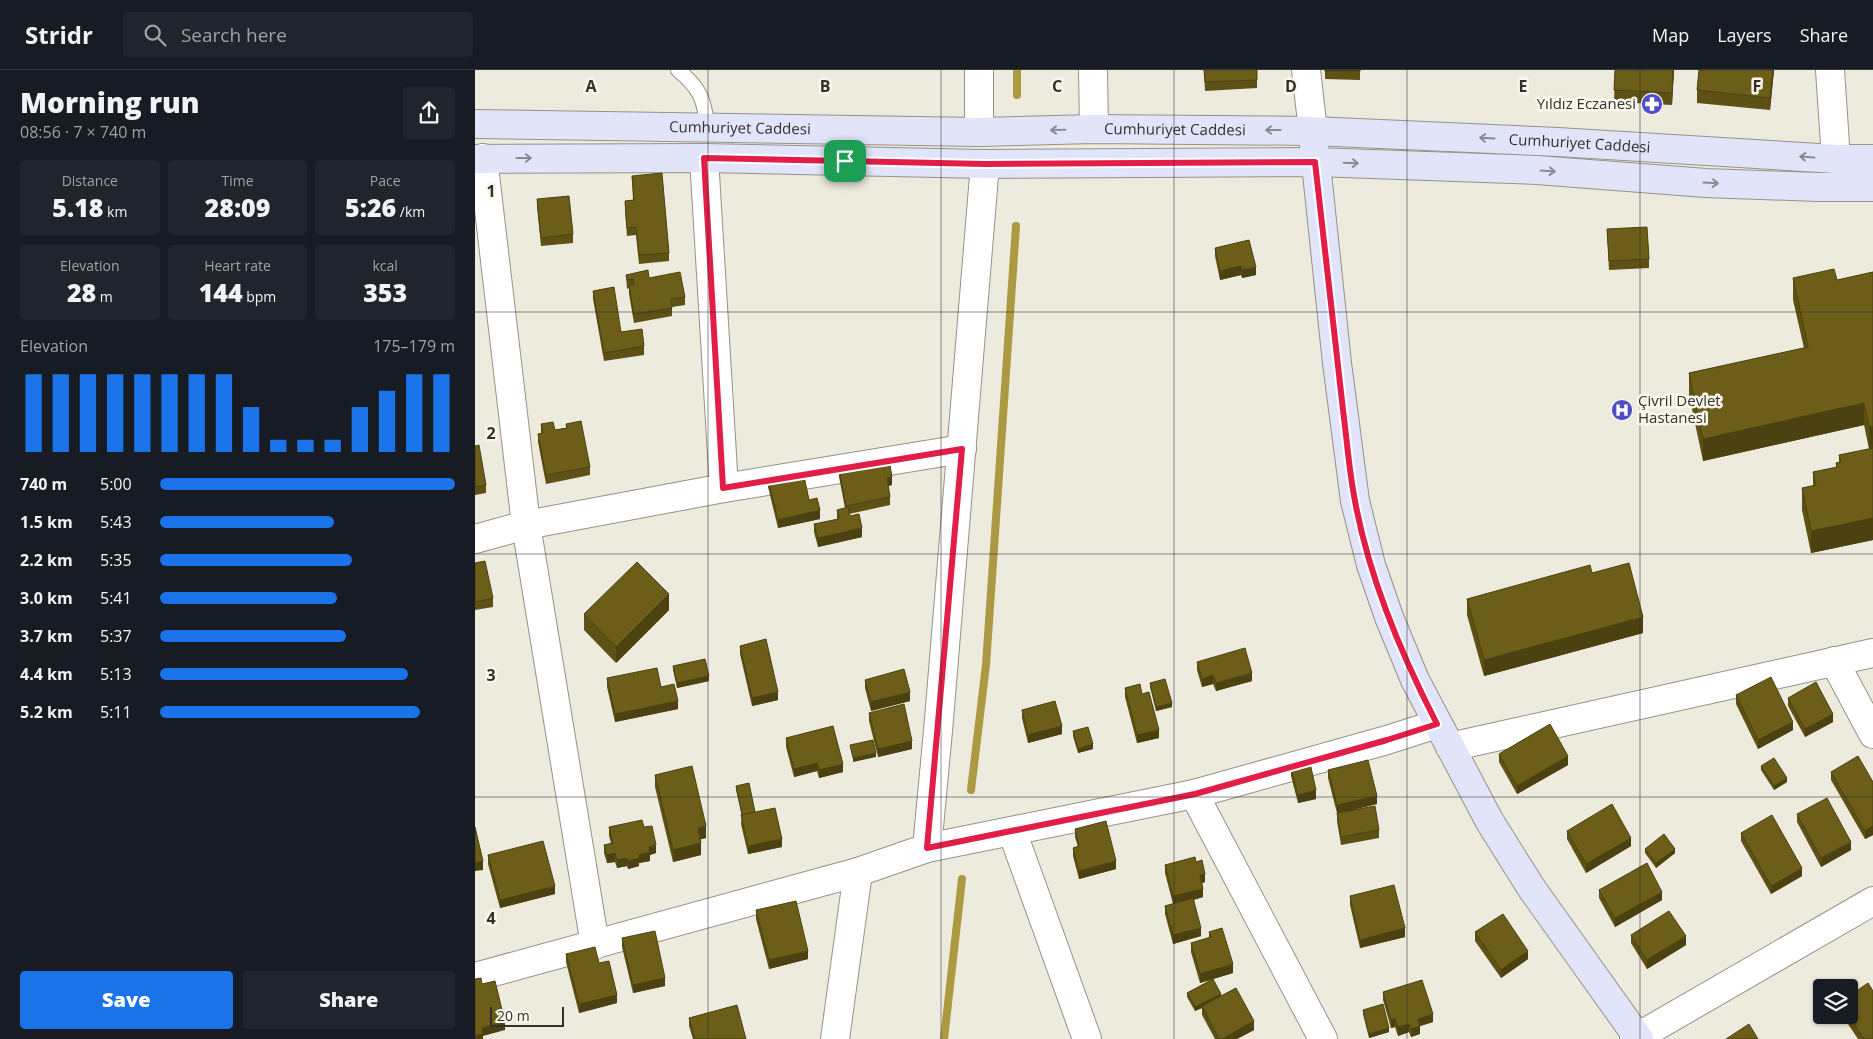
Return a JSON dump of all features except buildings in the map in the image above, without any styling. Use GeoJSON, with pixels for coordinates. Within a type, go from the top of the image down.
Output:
{"type":"FeatureCollection","features":[{"type":"Feature","properties":{"kind":"main road","name":"Cumhuriyet Caddesi"},"geometry":{"type":"LineString","coordinates":[[475,124],[979,132],[1094,129],[1313,131],[1558,142],[1836,159],[1873,159]]}},
{"type":"Feature","properties":{"kind":"main road"},"geometry":{"type":"LineString","coordinates":[[1313,131],[1337,363],[1355,501],[1371,565],[1389,617],[1415,680],[1490,822],[1532,889],[1637,1038]]}},
{"type":"Feature","properties":{"kind":"main road","name":"Cumhuriyet Caddesi"},"geometry":{"type":"LineString","coordinates":[[479,159],[704,158],[985,164],[1315,162],[1537,170],[1706,183],[1873,187]]}},
{"type":"Feature","properties":{"kind":"street"},"geometry":{"type":"LineString","coordinates":[[979,70],[979,132]]}},
{"type":"Feature","properties":{"kind":"street"},"geometry":{"type":"LineString","coordinates":[[1093,70],[1094,129]]}},
{"type":"Feature","properties":{"kind":"street"},"geometry":{"type":"LineString","coordinates":[[1306,70],[1313,131]]}},
{"type":"Feature","properties":{"kind":"street"},"geometry":{"type":"LineString","coordinates":[[1830,70],[1836,159]]}},
{"type":"Feature","properties":{"kind":"street"},"geometry":{"type":"LineString","coordinates":[[704,158],[723,488]]}},
{"type":"Feature","properties":{"kind":"street"},"geometry":{"type":"LineString","coordinates":[[479,159],[527,525],[595,945]]}},
{"type":"Feature","properties":{"kind":"street"},"geometry":{"type":"LineString","coordinates":[[927,848],[985,164]]}},
{"type":"Feature","properties":{"kind":"street"},"geometry":{"type":"LineString","coordinates":[[475,539],[527,525],[723,488],[962,449]]}},
{"type":"Feature","properties":{"kind":"street"},"geometry":{"type":"LineString","coordinates":[[1450,747],[1834,660],[1873,653]]}},
{"type":"Feature","properties":{"kind":"street"},"geometry":{"type":"LineString","coordinates":[[1834,660],[1873,734]]}},
{"type":"Feature","properties":{"kind":"street"},"geometry":{"type":"LineString","coordinates":[[475,977],[858,872],[927,848],[1195,794],[1437,724]]}},
{"type":"Feature","properties":{"kind":"street"},"geometry":{"type":"LineString","coordinates":[[1195,794],[1323,1039]]}},
{"type":"Feature","properties":{"kind":"street"},"geometry":{"type":"LineString","coordinates":[[1012,831],[1087,1039]]}},
{"type":"Feature","properties":{"kind":"street"},"geometry":{"type":"LineString","coordinates":[[835,1039],[858,872]]}},
{"type":"Feature","properties":{"kind":"street"},"geometry":{"type":"LineString","coordinates":[[1637,1038],[1873,901]]}},
{"type":"Feature","properties":{"kind":"lane"},"geometry":{"type":"LineString","coordinates":[[678,70],[690,80],[699,92],[705,110],[707,128]]}},
{"type":"Feature","properties":{"kind":"waterway"},"geometry":{"type":"LineString","coordinates":[[1017,70],[1017,95]]}},
{"type":"Feature","properties":{"kind":"waterway"},"geometry":{"type":"LineString","coordinates":[[971,790],[986,665],[1016,226]]}},
{"type":"Feature","properties":{"kind":"waterway"},"geometry":{"type":"LineString","coordinates":[[944,1039],[962,879]]}},
{"type":"Feature","properties":{"kind":"place","name":"Yıldız Eczanesi"},"geometry":{"type":"Point","coordinates":[1652,104]}},
{"type":"Feature","properties":{"kind":"place","name":"Çivril Devlet Hastanesi"},"geometry":{"type":"Point","coordinates":[1622,410]}},
{"type":"Feature","properties":{"kind":"route"},"geometry":{"type":"LineString","coordinates":[[704,158],[845,161],[985,164],[1315,162],[1337,363],[1355,501],[1371,565],[1389,617],[1415,680],[1437,724],[1195,794],[927,848],[962,449],[723,488],[704,158]]}}]}
